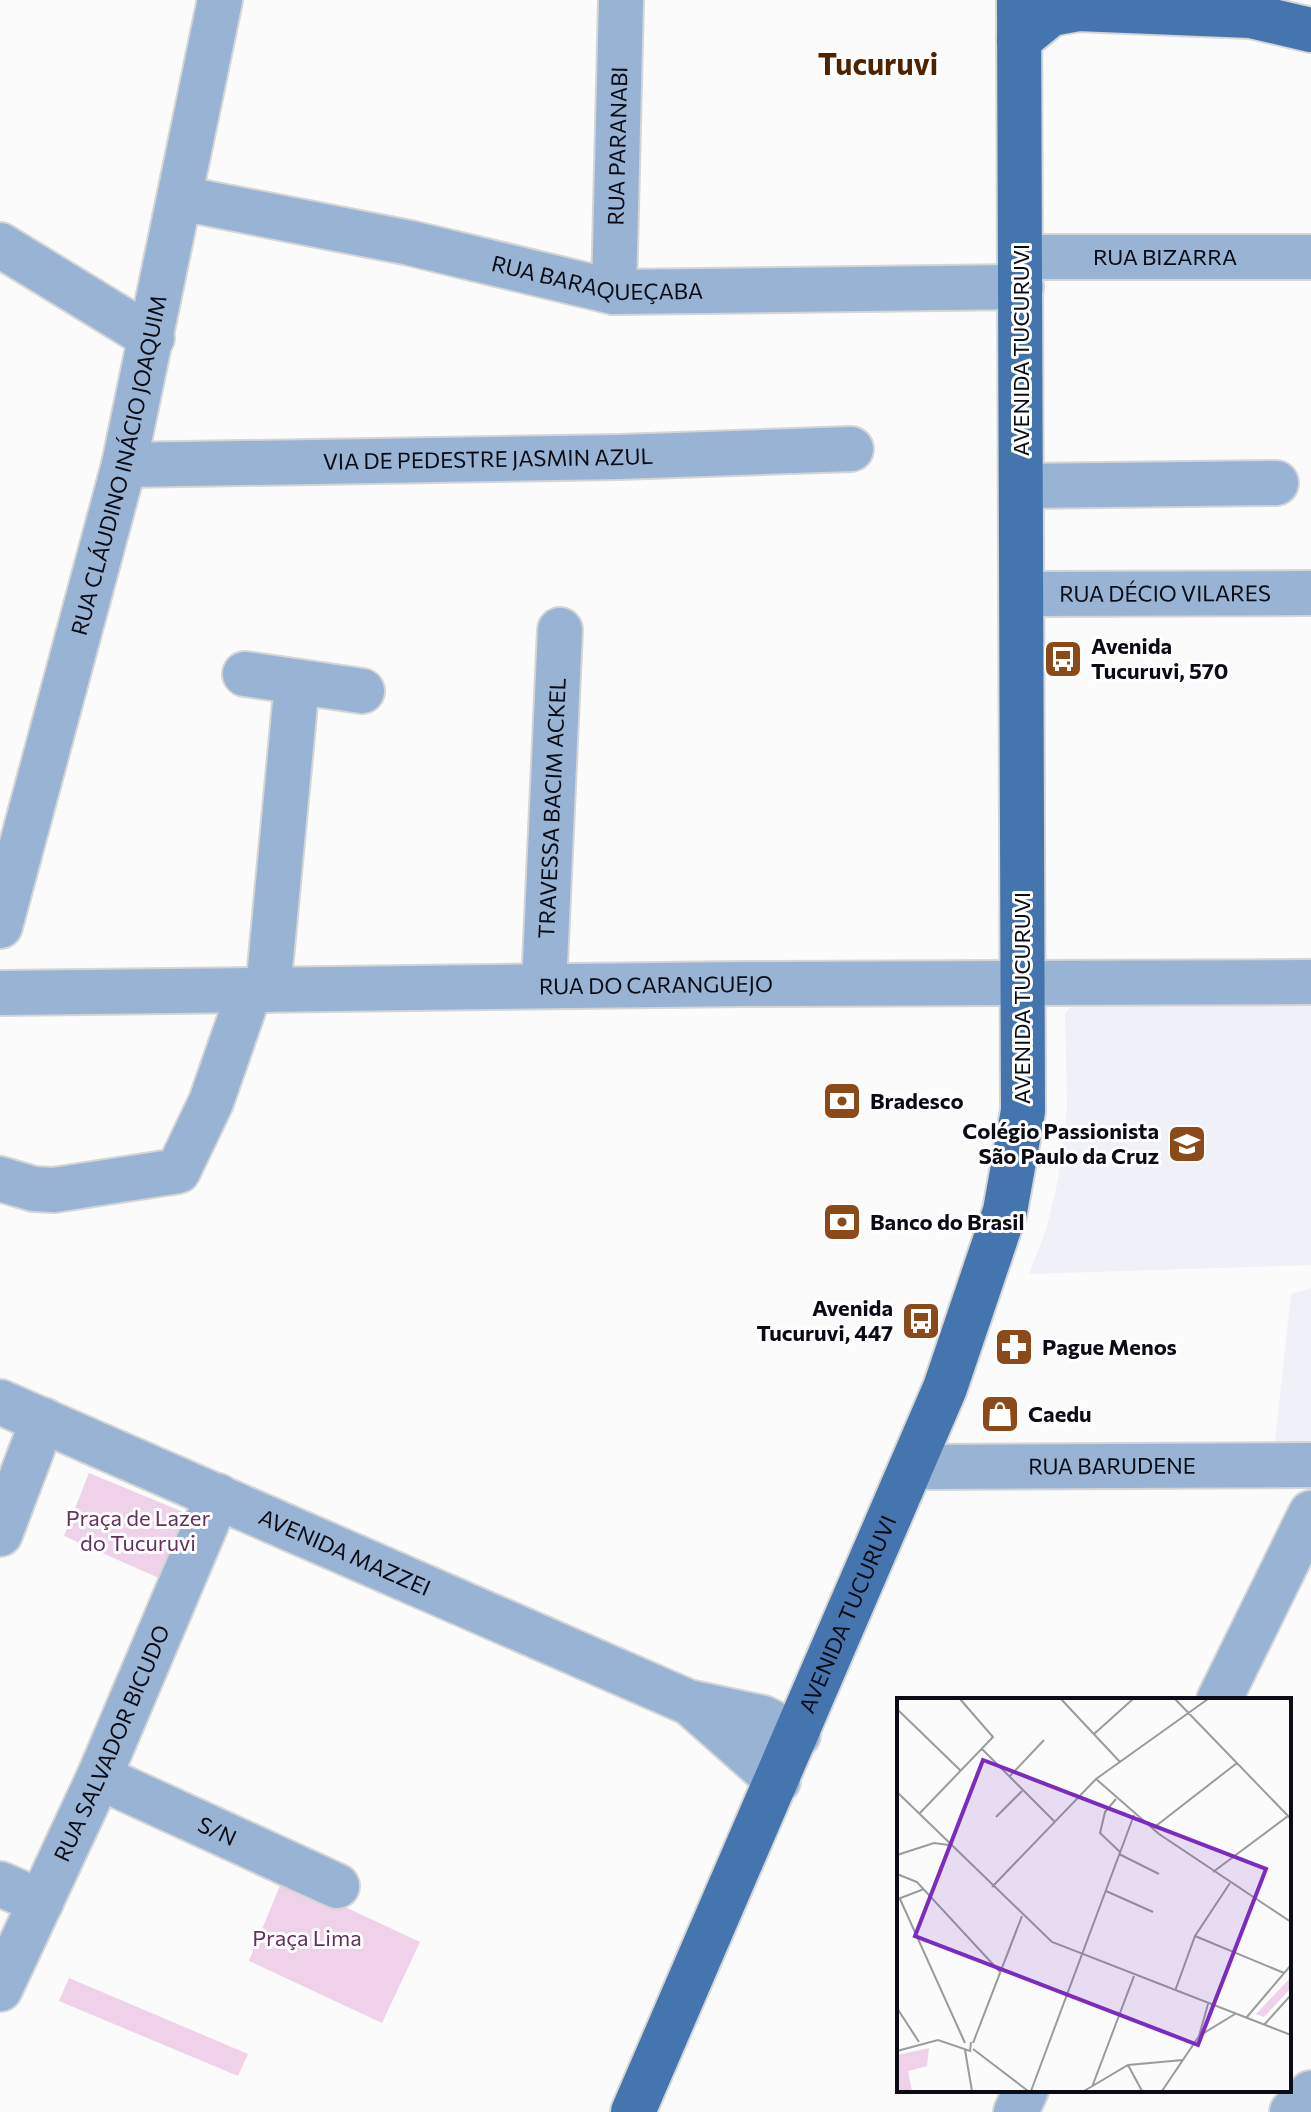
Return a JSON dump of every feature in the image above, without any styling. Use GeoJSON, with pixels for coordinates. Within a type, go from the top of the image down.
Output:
{"type":"FeatureCollection","features":[{"type":"Feature","properties":{"kind":"main road"},"geometry":{"type":"LineString","coordinates":[[1019,20],[1078,9],[1242,8],[1311,30]]}},
{"type":"Feature","properties":{"kind":"main road","name":"AVENIDA TUCURUVI"},"geometry":{"type":"LineString","coordinates":[[635,2109],[950,1376],[1005,1211],[1023,1111],[1019,20]]}},
{"type":"Feature","properties":{"kind":"street","name":"RUA CLÁUDINO INÁCIO JOAQUIM"},"geometry":{"type":"LineString","coordinates":[[0,926],[12,836],[124,465],[220,0]]}},
{"type":"Feature","properties":{"kind":"street","name":"RUA PARANABI"},"geometry":{"type":"LineString","coordinates":[[614,292],[621,0]]}},
{"type":"Feature","properties":{"kind":"street","name":"RUA BARAQUEÇABA"},"geometry":{"type":"LineString","coordinates":[[180,198],[410,243],[614,292],[1021,272]]}},
{"type":"Feature","properties":{"kind":"street"},"geometry":{"type":"LineString","coordinates":[[0,245],[152,338]]}},
{"type":"Feature","properties":{"kind":"street","name":"RUA BIZARRA"},"geometry":{"type":"LineString","coordinates":[[1021,272],[1311,257]]}},
{"type":"Feature","properties":{"kind":"street","name":"VIA DE PEDESTRE JASMIN AZUL"},"geometry":{"type":"LineString","coordinates":[[124,465],[619,457],[851,449]]}},
{"type":"Feature","properties":{"kind":"street"},"geometry":{"type":"LineString","coordinates":[[1021,486],[1276,483]]}},
{"type":"Feature","properties":{"kind":"street","name":"RUA DÉCIO VILARES"},"geometry":{"type":"LineString","coordinates":[[1021,594],[1311,593]]}},
{"type":"Feature","properties":{"kind":"street","name":"TRAVESSA BACIM ACKEL"},"geometry":{"type":"LineString","coordinates":[[544,986],[560,630]]}},
{"type":"Feature","properties":{"kind":"street"},"geometry":{"type":"LineString","coordinates":[[245,674],[362,691]]}},
{"type":"Feature","properties":{"kind":"street"},"geometry":{"type":"LineString","coordinates":[[0,1179],[34,1189],[54,1190],[178,1171],[259,990],[297,682]]}},
{"type":"Feature","properties":{"kind":"street","name":"RUA DO CARANGUEJO"},"geometry":{"type":"LineString","coordinates":[[0,993],[544,986],[1311,982]]}},
{"type":"Feature","properties":{"kind":"street","name":"AVENIDA MAZZEI"},"geometry":{"type":"LineString","coordinates":[[0,1402],[688,1702],[763,1718],[798,1735]]}},
{"type":"Feature","properties":{"kind":"street"},"geometry":{"type":"LineString","coordinates":[[0,1534],[43,1420]]}},
{"type":"Feature","properties":{"kind":"street","name":"RUA BARUDENE"},"geometry":{"type":"LineString","coordinates":[[912,1467],[1311,1465]]}},
{"type":"Feature","properties":{"kind":"street","name":"RUA SALVADOR BICUDO"},"geometry":{"type":"LineString","coordinates":[[0,1989],[99,1777],[218,1496]]}},
{"type":"Feature","properties":{"kind":"street"},"geometry":{"type":"LineString","coordinates":[[1220,1698],[1311,1513]]}},
{"type":"Feature","properties":{"kind":"street","name":"AVENIDA MAZZEI"},"geometry":{"type":"LineString","coordinates":[[688,1702],[778,1781]]}},
{"type":"Feature","properties":{"kind":"street","name":"S/N"},"geometry":{"type":"LineString","coordinates":[[99,1777],[337,1886]]}},
{"type":"Feature","properties":{"kind":"street"},"geometry":{"type":"LineString","coordinates":[[0,1884],[41,1902]]}},
{"type":"Feature","properties":{"kind":"street"},"geometry":{"type":"LineString","coordinates":[[1016,2112],[1025,2092]]}},
{"type":"Feature","properties":{"kind":"street"},"geometry":{"type":"LineString","coordinates":[[1292,2112],[1311,2093]]}},
{"type":"Feature","properties":{"kind":"shaded area","name":"Colégio Passionista São Paulo da Cruz"},"geometry":{"type":"Polygon","coordinates":[[[1311,1003],[1311,1265],[1029,1274],[1046,1230],[1058,1180],[1067,1107],[1065,1013],[1070,1008],[1076,1004],[1311,1003]]]}},
{"type":"Feature","properties":{"kind":"shaded area"},"geometry":{"type":"Polygon","coordinates":[[[1311,1288],[1311,1442],[1275,1441],[1291,1294],[1311,1288]]]}},
{"type":"Feature","properties":{"kind":"green space","name":"Praça de Lazer do Tucuruvi"},"geometry":{"type":"Polygon","coordinates":[[[89,1473],[188,1514],[161,1579],[64,1536],[89,1473]]]}},
{"type":"Feature","properties":{"kind":"green space","name":"Praça Lima"},"geometry":{"type":"Polygon","coordinates":[[[283,1878],[420,1942],[382,2023],[249,1961],[283,1878]]]}},
{"type":"Feature","properties":{"kind":"green space"},"geometry":{"type":"Polygon","coordinates":[[[69,1978],[248,2054],[238,2076],[59,2001],[69,1978]]]}},
{"type":"Feature","properties":{"kind":"place","name":"Avenida Tucuruvi, 570"},"geometry":{"type":"Point","coordinates":[1063,659]}},
{"type":"Feature","properties":{"kind":"place","name":"Bradesco"},"geometry":{"type":"Point","coordinates":[842,1101]}},
{"type":"Feature","properties":{"kind":"place","name":"Colégio Passionista São Paulo da Cruz"},"geometry":{"type":"Point","coordinates":[1187,1144]}},
{"type":"Feature","properties":{"kind":"place","name":"Banco do Brasil"},"geometry":{"type":"Point","coordinates":[842,1222]}},
{"type":"Feature","properties":{"kind":"place","name":"Avenida Tucuruvi, 447"},"geometry":{"type":"Point","coordinates":[921,1321]}},
{"type":"Feature","properties":{"kind":"place","name":"Pague Menos"},"geometry":{"type":"Point","coordinates":[1014,1347]}},
{"type":"Feature","properties":{"kind":"place","name":"Caedu"},"geometry":{"type":"Point","coordinates":[1000,1414]}},
{"type":"Feature","properties":{"kind":"district","name":"Tucuruvi"},"geometry":{"type":"Point","coordinates":[878,65]}}]}
